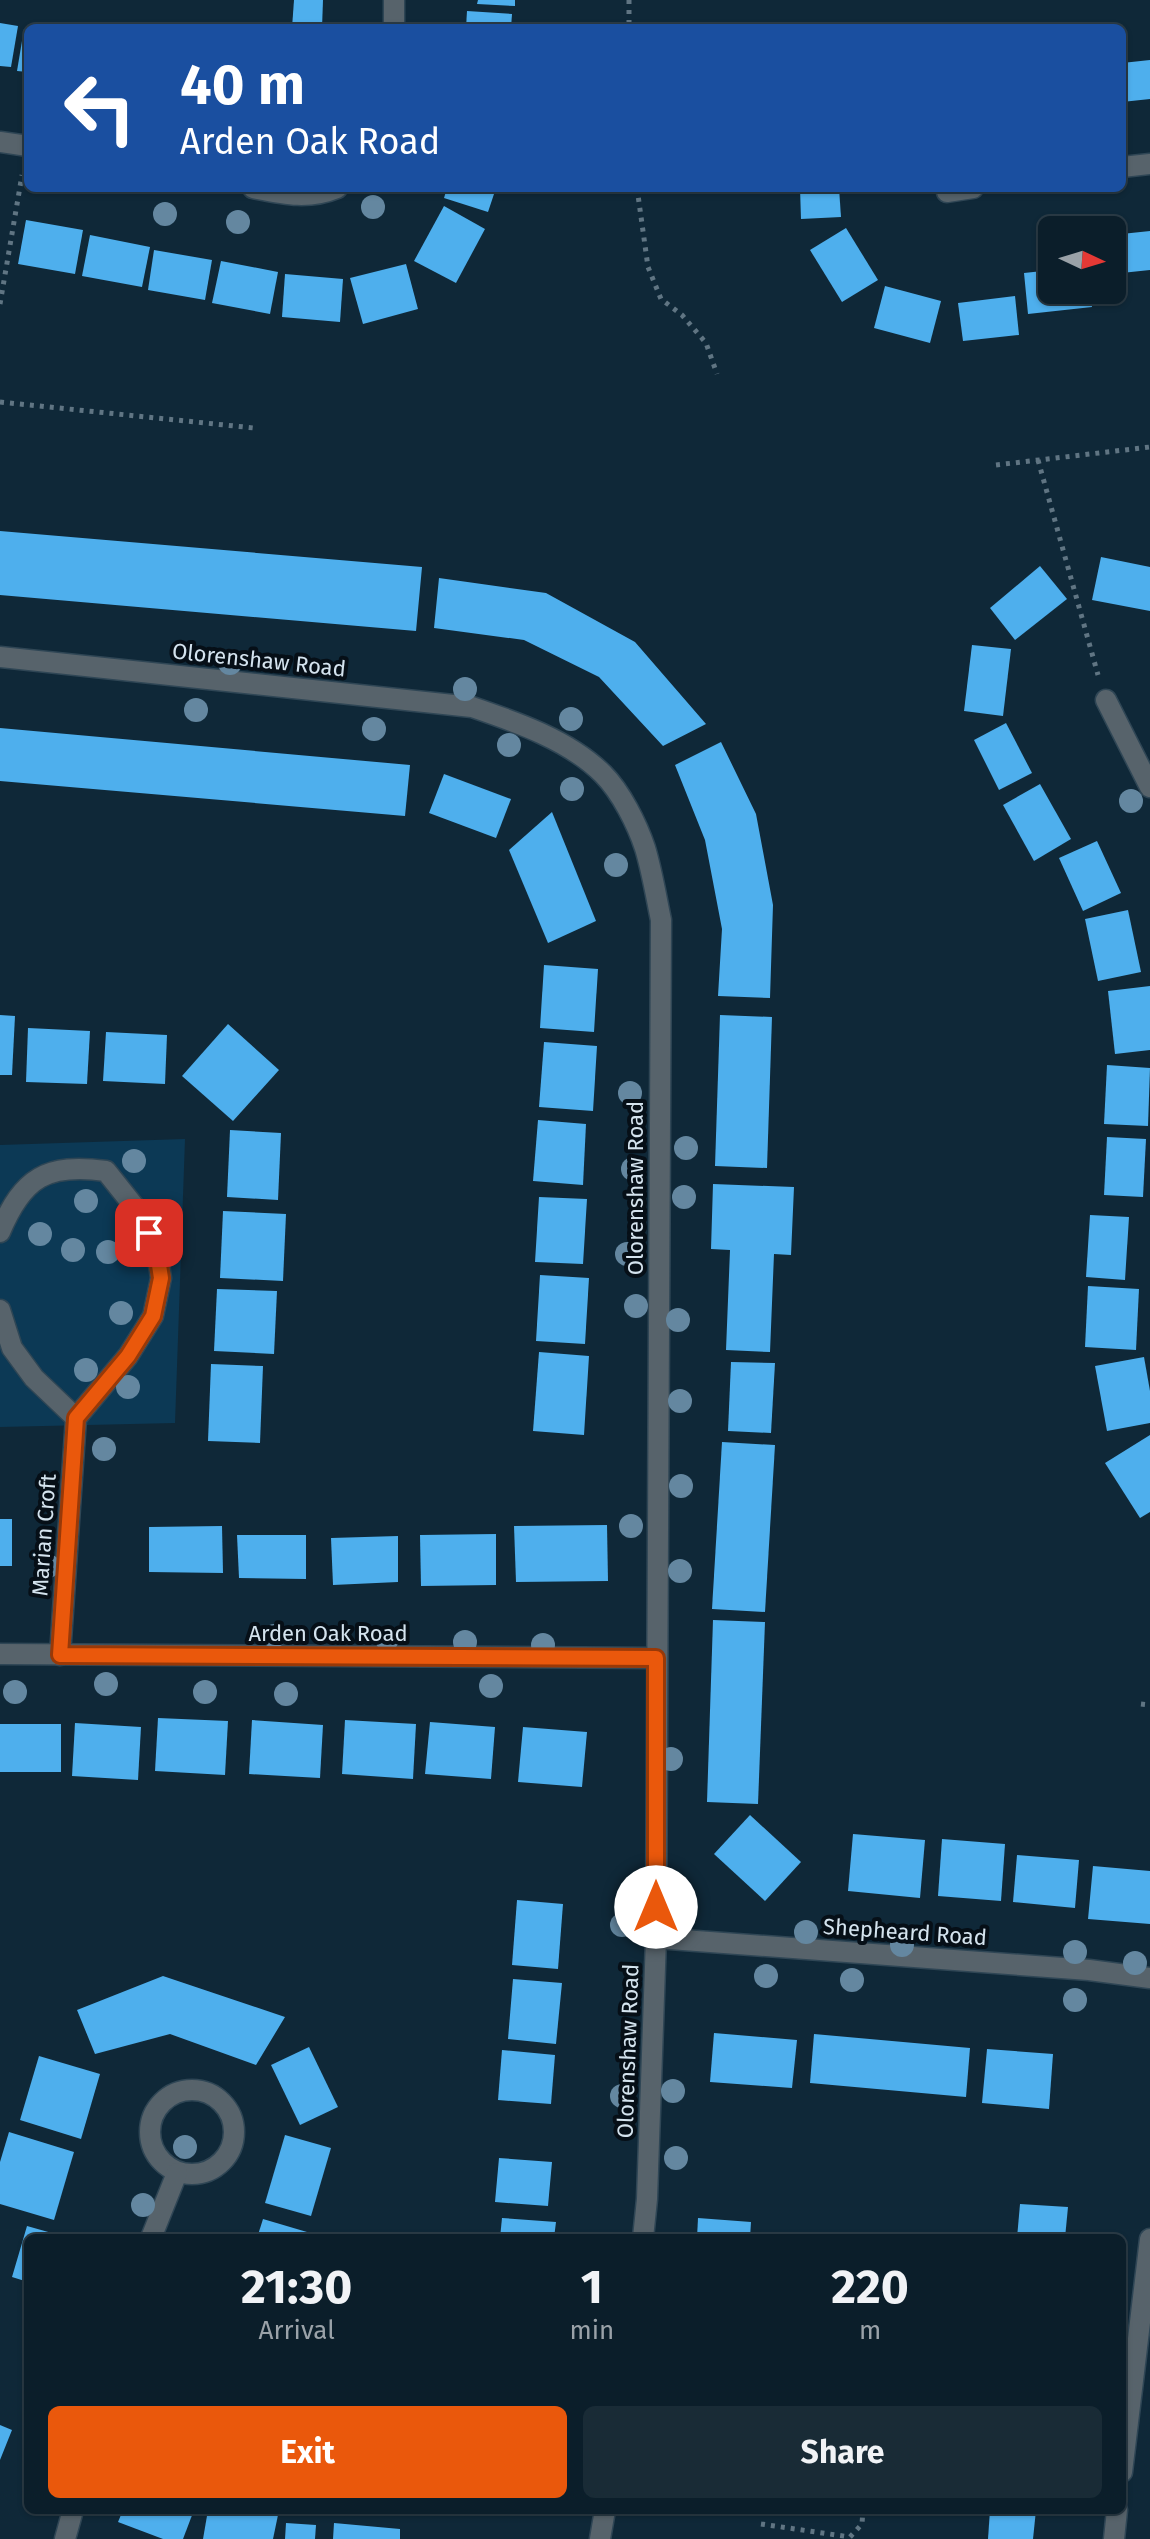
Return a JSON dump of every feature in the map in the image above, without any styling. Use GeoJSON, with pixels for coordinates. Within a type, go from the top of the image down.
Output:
{"type":"FeatureCollection","features":[{"type":"Feature","properties":{"kind":"street"},"geometry":{"type":"LineString","coordinates":[[394,0],[394,24]]}},
{"type":"Feature","properties":{"kind":"street"},"geometry":{"type":"LineString","coordinates":[[0,142],[24,145]]}},
{"type":"Feature","properties":{"kind":"street"},"geometry":{"type":"LineString","coordinates":[[1126,167],[1150,164]]}},
{"type":"Feature","properties":{"kind":"street"},"geometry":{"type":"LineString","coordinates":[[275,192],[297,196],[326,192]]}},
{"type":"Feature","properties":{"kind":"street","name":"Olorenshaw Road"},"geometry":{"type":"LineString","coordinates":[[0,657],[472,707],[512,721],[569,749],[603,773],[621,798],[644,847],[661,920],[656,1938],[643,2234]]}},
{"type":"Feature","properties":{"kind":"street"},"geometry":{"type":"LineString","coordinates":[[1106,700],[1150,787]]}},
{"type":"Feature","properties":{"kind":"street"},"geometry":{"type":"LineString","coordinates":[[0,1232],[10,1208],[29,1185],[53,1170],[81,1167],[106,1171],[141,1215],[157,1252],[161,1278],[153,1316],[128,1356],[76,1418],[34,1378],[12,1348],[0,1310]]}},
{"type":"Feature","properties":{"kind":"street","name":"Marian Croft"},"geometry":{"type":"LineString","coordinates":[[60,1655],[76,1418]]}},
{"type":"Feature","properties":{"kind":"street","name":"Arden Oak Road"},"geometry":{"type":"LineString","coordinates":[[0,1654],[656,1658]]}},
{"type":"Feature","properties":{"kind":"street","name":"Shepheard Road"},"geometry":{"type":"LineString","coordinates":[[656,1938],[1089,1970],[1150,1978]]}},
{"type":"Feature","properties":{"kind":"street"},"geometry":{"type":"LineString","coordinates":[[183,2090],[199,2090],[214,2096],[225,2106],[232,2120],[234,2136],[230,2151],[221,2164],[208,2172],[192,2175],[177,2173],[163,2165],[154,2152],[149,2137],[150,2121],[157,2107],[169,2096],[183,2090]]}},
{"type":"Feature","properties":{"kind":"street"},"geometry":{"type":"LineString","coordinates":[[153,2234],[177,2173]]}},
{"type":"Feature","properties":{"kind":"street"},"geometry":{"type":"LineString","coordinates":[[1126,2439],[1150,2239]]}},
{"type":"Feature","properties":{"kind":"street"},"geometry":{"type":"LineString","coordinates":[[65,2539],[72,2514]]}},
{"type":"Feature","properties":{"kind":"street"},"geometry":{"type":"LineString","coordinates":[[600,2539],[604,2514]]}},
{"type":"Feature","properties":{"kind":"street"},"geometry":{"type":"LineString","coordinates":[[1114,2539],[1117,2514]]}},
{"type":"Feature","properties":{"kind":"path"},"geometry":{"type":"LineString","coordinates":[[629,0],[629,24]]}},
{"type":"Feature","properties":{"kind":"path"},"geometry":{"type":"LineString","coordinates":[[0,304],[24,169]]}},
{"type":"Feature","properties":{"kind":"path"},"geometry":{"type":"LineString","coordinates":[[638,192],[648,267],[661,299],[682,315],[706,343],[717,374]]}},
{"type":"Feature","properties":{"kind":"path"},"geometry":{"type":"LineString","coordinates":[[0,402],[254,428]]}},
{"type":"Feature","properties":{"kind":"path"},"geometry":{"type":"LineString","coordinates":[[996,465],[1150,447]]}},
{"type":"Feature","properties":{"kind":"path"},"geometry":{"type":"LineString","coordinates":[[1038,460],[1106,700]]}},
{"type":"Feature","properties":{"kind":"path"},"geometry":{"type":"LineString","coordinates":[[1141,1704],[1150,1705]]}},
{"type":"Feature","properties":{"kind":"path"},"geometry":{"type":"LineString","coordinates":[[761,2524],[850,2537],[862,2524],[863,2514]]}},
{"type":"Feature","properties":{"kind":"shaded area"},"geometry":{"type":"Polygon","coordinates":[[[185,1139],[175,1423],[0,1427],[0,1145],[185,1139]]]}},
{"type":"Feature","properties":{"kind":"building"},"geometry":{"type":"Polygon","coordinates":[[[294,0],[323,0],[322,24],[292,24],[294,0]]]}},
{"type":"Feature","properties":{"kind":"building"},"geometry":{"type":"Polygon","coordinates":[[[478,0],[515,0],[515,6],[477,4],[478,0]]]}},
{"type":"Feature","properties":{"kind":"building"},"geometry":{"type":"Polygon","coordinates":[[[467,11],[512,14],[511,24],[466,24],[467,11]]]}},
{"type":"Feature","properties":{"kind":"building"},"geometry":{"type":"Polygon","coordinates":[[[0,23],[18,26],[11,67],[0,66],[0,23]]]}},
{"type":"Feature","properties":{"kind":"building"},"geometry":{"type":"Polygon","coordinates":[[[24,29],[24,72],[17,71],[24,29]]]}},
{"type":"Feature","properties":{"kind":"building"},"geometry":{"type":"Polygon","coordinates":[[[1150,60],[1150,99],[1126,102],[1126,63],[1150,60]]]}},
{"type":"Feature","properties":{"kind":"building"},"geometry":{"type":"Polygon","coordinates":[[[446,192],[495,192],[488,212],[444,198],[446,192]]]}},
{"type":"Feature","properties":{"kind":"building"},"geometry":{"type":"Polygon","coordinates":[[[800,192],[839,192],[841,217],[801,219],[800,192]]]}},
{"type":"Feature","properties":{"kind":"building"},"geometry":{"type":"Polygon","coordinates":[[[444,206],[485,229],[456,283],[414,261],[444,206]]]}},
{"type":"Feature","properties":{"kind":"building"},"geometry":{"type":"Polygon","coordinates":[[[26,220],[83,230],[75,274],[18,264],[26,220]]]}},
{"type":"Feature","properties":{"kind":"building"},"geometry":{"type":"Polygon","coordinates":[[[846,228],[878,280],[842,302],[810,250],[846,228]]]}},
{"type":"Feature","properties":{"kind":"building"},"geometry":{"type":"Polygon","coordinates":[[[1150,231],[1150,270],[1126,273],[1126,234],[1150,231]]]}},
{"type":"Feature","properties":{"kind":"building"},"geometry":{"type":"Polygon","coordinates":[[[90,235],[150,247],[142,287],[82,276],[90,235]]]}},
{"type":"Feature","properties":{"kind":"building"},"geometry":{"type":"Polygon","coordinates":[[[154,250],[212,260],[205,300],[148,290],[154,250]]]}},
{"type":"Feature","properties":{"kind":"building"},"geometry":{"type":"Polygon","coordinates":[[[221,261],[278,272],[270,314],[212,303],[221,261]]]}},
{"type":"Feature","properties":{"kind":"building"},"geometry":{"type":"Polygon","coordinates":[[[406,264],[418,309],[363,324],[350,278],[406,264]]]}},
{"type":"Feature","properties":{"kind":"building"},"geometry":{"type":"Polygon","coordinates":[[[1038,272],[1038,304],[1092,304],[1092,307],[1028,314],[1024,273],[1038,272]]]}},
{"type":"Feature","properties":{"kind":"building"},"geometry":{"type":"Polygon","coordinates":[[[285,274],[343,279],[340,322],[282,317],[285,274]]]}},
{"type":"Feature","properties":{"kind":"building"},"geometry":{"type":"Polygon","coordinates":[[[885,286],[941,301],[930,343],[874,328],[885,286]]]}},
{"type":"Feature","properties":{"kind":"building"},"geometry":{"type":"Polygon","coordinates":[[[1015,296],[1019,335],[963,341],[958,303],[1015,296]]]}},
{"type":"Feature","properties":{"kind":"building"},"geometry":{"type":"Polygon","coordinates":[[[0,531],[422,567],[416,631],[0,595],[0,531]]]}},
{"type":"Feature","properties":{"kind":"building"},"geometry":{"type":"Polygon","coordinates":[[[1101,557],[1150,567],[1150,611],[1092,600],[1101,557]]]}},
{"type":"Feature","properties":{"kind":"building"},"geometry":{"type":"Polygon","coordinates":[[[1040,566],[1067,599],[1015,640],[990,608],[1040,566]]]}},
{"type":"Feature","properties":{"kind":"building"},"geometry":{"type":"Polygon","coordinates":[[[439,578],[546,593],[635,642],[706,724],[663,746],[599,677],[524,640],[434,628],[439,578]]]}},
{"type":"Feature","properties":{"kind":"building"},"geometry":{"type":"Polygon","coordinates":[[[972,645],[1011,649],[1003,716],[964,711],[972,645]]]}},
{"type":"Feature","properties":{"kind":"building"},"geometry":{"type":"Polygon","coordinates":[[[1006,723],[1032,773],[999,790],[974,740],[1006,723]]]}},
{"type":"Feature","properties":{"kind":"building"},"geometry":{"type":"Polygon","coordinates":[[[0,728],[410,765],[405,816],[0,781],[0,728]]]}},
{"type":"Feature","properties":{"kind":"building"},"geometry":{"type":"Polygon","coordinates":[[[721,742],[756,814],[773,905],[770,998],[718,996],[722,929],[705,840],[675,765],[721,742]]]}},
{"type":"Feature","properties":{"kind":"building"},"geometry":{"type":"Polygon","coordinates":[[[444,774],[511,799],[496,838],[429,813],[444,774]]]}},
{"type":"Feature","properties":{"kind":"building"},"geometry":{"type":"Polygon","coordinates":[[[1040,784],[1071,839],[1034,861],[1003,805],[1040,784]]]}},
{"type":"Feature","properties":{"kind":"building"},"geometry":{"type":"Polygon","coordinates":[[[552,812],[596,921],[548,943],[509,850],[552,812]]]}},
{"type":"Feature","properties":{"kind":"building"},"geometry":{"type":"Polygon","coordinates":[[[1097,841],[1121,893],[1083,911],[1059,858],[1097,841]]]}},
{"type":"Feature","properties":{"kind":"building"},"geometry":{"type":"Polygon","coordinates":[[[1128,910],[1141,972],[1098,981],[1085,919],[1128,910]]]}},
{"type":"Feature","properties":{"kind":"building"},"geometry":{"type":"Polygon","coordinates":[[[544,965],[598,969],[594,1032],[540,1028],[544,965]]]}},
{"type":"Feature","properties":{"kind":"building"},"geometry":{"type":"Polygon","coordinates":[[[1150,986],[1150,1050],[1115,1054],[1108,991],[1150,986]]]}},
{"type":"Feature","properties":{"kind":"building"},"geometry":{"type":"Polygon","coordinates":[[[0,1015],[15,1016],[12,1075],[0,1075],[0,1015]]]}},
{"type":"Feature","properties":{"kind":"building"},"geometry":{"type":"Polygon","coordinates":[[[720,1015],[772,1017],[767,1168],[715,1166],[720,1015]]]}},
{"type":"Feature","properties":{"kind":"building"},"geometry":{"type":"Polygon","coordinates":[[[228,1024],[279,1070],[233,1121],[182,1076],[228,1024]]]}},
{"type":"Feature","properties":{"kind":"building"},"geometry":{"type":"Polygon","coordinates":[[[28,1028],[90,1031],[87,1084],[26,1082],[28,1028]]]}},
{"type":"Feature","properties":{"kind":"building"},"geometry":{"type":"Polygon","coordinates":[[[106,1032],[167,1035],[165,1084],[103,1081],[106,1032]]]}},
{"type":"Feature","properties":{"kind":"building"},"geometry":{"type":"Polygon","coordinates":[[[544,1042],[597,1046],[593,1111],[539,1107],[544,1042]]]}},
{"type":"Feature","properties":{"kind":"building"},"geometry":{"type":"Polygon","coordinates":[[[1107,1065],[1150,1068],[1148,1126],[1104,1124],[1107,1065]]]}},
{"type":"Feature","properties":{"kind":"building"},"geometry":{"type":"Polygon","coordinates":[[[538,1120],[586,1124],[583,1185],[533,1181],[538,1120]]]}},
{"type":"Feature","properties":{"kind":"building"},"geometry":{"type":"Polygon","coordinates":[[[230,1130],[281,1133],[278,1200],[227,1197],[230,1130]]]}},
{"type":"Feature","properties":{"kind":"building"},"geometry":{"type":"Polygon","coordinates":[[[1107,1137],[1146,1139],[1143,1197],[1104,1195],[1107,1137]]]}},
{"type":"Feature","properties":{"kind":"building"},"geometry":{"type":"Polygon","coordinates":[[[713,1184],[794,1187],[791,1255],[774,1254],[770,1352],[726,1350],[730,1250],[711,1249],[713,1184]]]}},
{"type":"Feature","properties":{"kind":"building"},"geometry":{"type":"Polygon","coordinates":[[[539,1197],[587,1199],[583,1264],[535,1262],[539,1197]]]}},
{"type":"Feature","properties":{"kind":"building"},"geometry":{"type":"Polygon","coordinates":[[[223,1211],[286,1214],[283,1281],[220,1278],[223,1211]]]}},
{"type":"Feature","properties":{"kind":"building"},"geometry":{"type":"Polygon","coordinates":[[[1090,1215],[1129,1217],[1125,1280],[1086,1277],[1090,1215]]]}},
{"type":"Feature","properties":{"kind":"building"},"geometry":{"type":"Polygon","coordinates":[[[540,1275],[589,1278],[585,1344],[536,1341],[540,1275]]]}},
{"type":"Feature","properties":{"kind":"building"},"geometry":{"type":"Polygon","coordinates":[[[1088,1286],[1139,1289],[1136,1350],[1085,1347],[1088,1286]]]}},
{"type":"Feature","properties":{"kind":"building"},"geometry":{"type":"Polygon","coordinates":[[[217,1289],[277,1291],[274,1354],[214,1351],[217,1289]]]}},
{"type":"Feature","properties":{"kind":"building"},"geometry":{"type":"Polygon","coordinates":[[[539,1352],[589,1356],[584,1435],[533,1431],[539,1352]]]}},
{"type":"Feature","properties":{"kind":"building"},"geometry":{"type":"Polygon","coordinates":[[[1144,1357],[1150,1391],[1150,1423],[1107,1431],[1095,1366],[1144,1357]]]}},
{"type":"Feature","properties":{"kind":"building"},"geometry":{"type":"Polygon","coordinates":[[[731,1362],[775,1363],[771,1433],[728,1431],[731,1362]]]}},
{"type":"Feature","properties":{"kind":"building"},"geometry":{"type":"Polygon","coordinates":[[[211,1364],[263,1366],[260,1443],[208,1441],[211,1364]]]}},
{"type":"Feature","properties":{"kind":"building"},"geometry":{"type":"Polygon","coordinates":[[[1150,1435],[1150,1512],[1140,1518],[1105,1463],[1150,1435]]]}},
{"type":"Feature","properties":{"kind":"building"},"geometry":{"type":"Polygon","coordinates":[[[722,1442],[775,1445],[765,1612],[712,1609],[722,1442]]]}},
{"type":"Feature","properties":{"kind":"building"},"geometry":{"type":"Polygon","coordinates":[[[0,1519],[12,1519],[12,1566],[0,1566],[0,1519]]]}},
{"type":"Feature","properties":{"kind":"building"},"geometry":{"type":"Polygon","coordinates":[[[607,1525],[608,1581],[516,1582],[514,1526],[607,1525]]]}},
{"type":"Feature","properties":{"kind":"building"},"geometry":{"type":"Polygon","coordinates":[[[222,1526],[223,1573],[149,1572],[149,1527],[222,1526]]]}},
{"type":"Feature","properties":{"kind":"building"},"geometry":{"type":"Polygon","coordinates":[[[496,1534],[496,1585],[421,1586],[420,1535],[496,1534]]]}},
{"type":"Feature","properties":{"kind":"building"},"geometry":{"type":"Polygon","coordinates":[[[237,1535],[306,1535],[306,1579],[239,1578],[237,1535]]]}},
{"type":"Feature","properties":{"kind":"building"},"geometry":{"type":"Polygon","coordinates":[[[398,1536],[398,1582],[333,1585],[331,1538],[398,1536]]]}},
{"type":"Feature","properties":{"kind":"building"},"geometry":{"type":"Polygon","coordinates":[[[713,1620],[765,1622],[758,1804],[707,1802],[713,1620]]]}},
{"type":"Feature","properties":{"kind":"building"},"geometry":{"type":"Polygon","coordinates":[[[158,1718],[228,1721],[225,1775],[155,1771],[158,1718]]]}},
{"type":"Feature","properties":{"kind":"building"},"geometry":{"type":"Polygon","coordinates":[[[252,1720],[323,1725],[320,1778],[249,1774],[252,1720]]]}},
{"type":"Feature","properties":{"kind":"building"},"geometry":{"type":"Polygon","coordinates":[[[345,1720],[416,1724],[413,1779],[342,1774],[345,1720]]]}},
{"type":"Feature","properties":{"kind":"building"},"geometry":{"type":"Polygon","coordinates":[[[430,1722],[495,1727],[491,1779],[425,1774],[430,1722]]]}},
{"type":"Feature","properties":{"kind":"building"},"geometry":{"type":"Polygon","coordinates":[[[75,1723],[141,1727],[138,1780],[72,1776],[75,1723]]]}},
{"type":"Feature","properties":{"kind":"building"},"geometry":{"type":"Polygon","coordinates":[[[0,1724],[61,1724],[61,1772],[0,1772],[0,1724]]]}},
{"type":"Feature","properties":{"kind":"building"},"geometry":{"type":"Polygon","coordinates":[[[523,1727],[587,1732],[582,1787],[518,1782],[523,1727]]]}},
{"type":"Feature","properties":{"kind":"building"},"geometry":{"type":"Polygon","coordinates":[[[750,1815],[801,1862],[765,1901],[714,1854],[750,1815]]]}},
{"type":"Feature","properties":{"kind":"building"},"geometry":{"type":"Polygon","coordinates":[[[853,1834],[925,1840],[920,1898],[848,1891],[853,1834]]]}},
{"type":"Feature","properties":{"kind":"building"},"geometry":{"type":"Polygon","coordinates":[[[942,1839],[1005,1844],[1001,1901],[938,1896],[942,1839]]]}},
{"type":"Feature","properties":{"kind":"building"},"geometry":{"type":"Polygon","coordinates":[[[1017,1855],[1079,1860],[1075,1908],[1013,1902],[1017,1855]]]}},
{"type":"Feature","properties":{"kind":"building"},"geometry":{"type":"Polygon","coordinates":[[[1093,1866],[1150,1871],[1150,1924],[1088,1919],[1093,1866]]]}},
{"type":"Feature","properties":{"kind":"building"},"geometry":{"type":"Polygon","coordinates":[[[517,1900],[563,1904],[558,1969],[512,1965],[517,1900]]]}},
{"type":"Feature","properties":{"kind":"building"},"geometry":{"type":"Polygon","coordinates":[[[163,1976],[285,2017],[256,2065],[170,2034],[95,2054],[77,2010],[163,1976]]]}},
{"type":"Feature","properties":{"kind":"building"},"geometry":{"type":"Polygon","coordinates":[[[513,1979],[562,1983],[556,2044],[508,2039],[513,1979]]]}},
{"type":"Feature","properties":{"kind":"building"},"geometry":{"type":"Polygon","coordinates":[[[714,2033],[797,2040],[792,2088],[710,2082],[714,2033]]]}},
{"type":"Feature","properties":{"kind":"building"},"geometry":{"type":"Polygon","coordinates":[[[814,2034],[970,2048],[966,2097],[810,2083],[814,2034]]]}},
{"type":"Feature","properties":{"kind":"building"},"geometry":{"type":"Polygon","coordinates":[[[309,2047],[338,2107],[300,2125],[271,2065],[309,2047]]]}},
{"type":"Feature","properties":{"kind":"building"},"geometry":{"type":"Polygon","coordinates":[[[987,2049],[1053,2054],[1049,2109],[982,2103],[987,2049]]]}},
{"type":"Feature","properties":{"kind":"building"},"geometry":{"type":"Polygon","coordinates":[[[502,2050],[555,2055],[551,2104],[498,2100],[502,2050]]]}},
{"type":"Feature","properties":{"kind":"building"},"geometry":{"type":"Polygon","coordinates":[[[39,2056],[100,2074],[81,2139],[20,2120],[39,2056]]]}},
{"type":"Feature","properties":{"kind":"building"},"geometry":{"type":"Polygon","coordinates":[[[9,2132],[74,2152],[54,2220],[0,2204],[0,2162],[9,2132]]]}},
{"type":"Feature","properties":{"kind":"building"},"geometry":{"type":"Polygon","coordinates":[[[285,2135],[331,2148],[311,2216],[265,2203],[285,2135]]]}},
{"type":"Feature","properties":{"kind":"building"},"geometry":{"type":"Polygon","coordinates":[[[499,2158],[552,2162],[548,2206],[495,2202],[499,2158]]]}},
{"type":"Feature","properties":{"kind":"building"},"geometry":{"type":"Polygon","coordinates":[[[1020,2204],[1068,2207],[1065,2234],[1017,2234],[1020,2204]]]}},
{"type":"Feature","properties":{"kind":"building"},"geometry":{"type":"Polygon","coordinates":[[[502,2218],[556,2222],[554,2234],[500,2234],[502,2218]]]}},
{"type":"Feature","properties":{"kind":"building"},"geometry":{"type":"Polygon","coordinates":[[[698,2218],[751,2222],[750,2234],[697,2234],[698,2218]]]}},
{"type":"Feature","properties":{"kind":"building"},"geometry":{"type":"Polygon","coordinates":[[[263,2219],[307,2232],[306,2234],[258,2234],[263,2219]]]}},
{"type":"Feature","properties":{"kind":"building"},"geometry":{"type":"Polygon","coordinates":[[[27,2226],[55,2234],[25,2234],[27,2226]]]}},
{"type":"Feature","properties":{"kind":"building"},"geometry":{"type":"Polygon","coordinates":[[[24,2236],[24,2281],[12,2277],[24,2236]]]}},
{"type":"Feature","properties":{"kind":"building"},"geometry":{"type":"Polygon","coordinates":[[[0,2425],[12,2430],[0,2460],[0,2425]]]}},
{"type":"Feature","properties":{"kind":"building"},"geometry":{"type":"Polygon","coordinates":[[[121,2514],[192,2514],[183,2539],[163,2539],[118,2522],[121,2514]]]}},
{"type":"Feature","properties":{"kind":"building"},"geometry":{"type":"Polygon","coordinates":[[[207,2514],[278,2515],[273,2539],[203,2539],[207,2514]]]}},
{"type":"Feature","properties":{"kind":"building"},"geometry":{"type":"Polygon","coordinates":[[[990,2514],[1036,2514],[1033,2539],[988,2539],[990,2514]]]}},
{"type":"Feature","properties":{"kind":"building"},"geometry":{"type":"Polygon","coordinates":[[[286,2523],[316,2525],[315,2539],[285,2539],[286,2523]]]}},
{"type":"Feature","properties":{"kind":"building"},"geometry":{"type":"Polygon","coordinates":[[[334,2523],[400,2529],[400,2539],[333,2539],[334,2523]]]}},
{"type":"Feature","properties":{"kind":"route"},"geometry":{"type":"LineString","coordinates":[[149,1233],[157,1252],[161,1278],[153,1316],[128,1356],[76,1418],[60,1655],[656,1658],[656,1907]]}}]}
